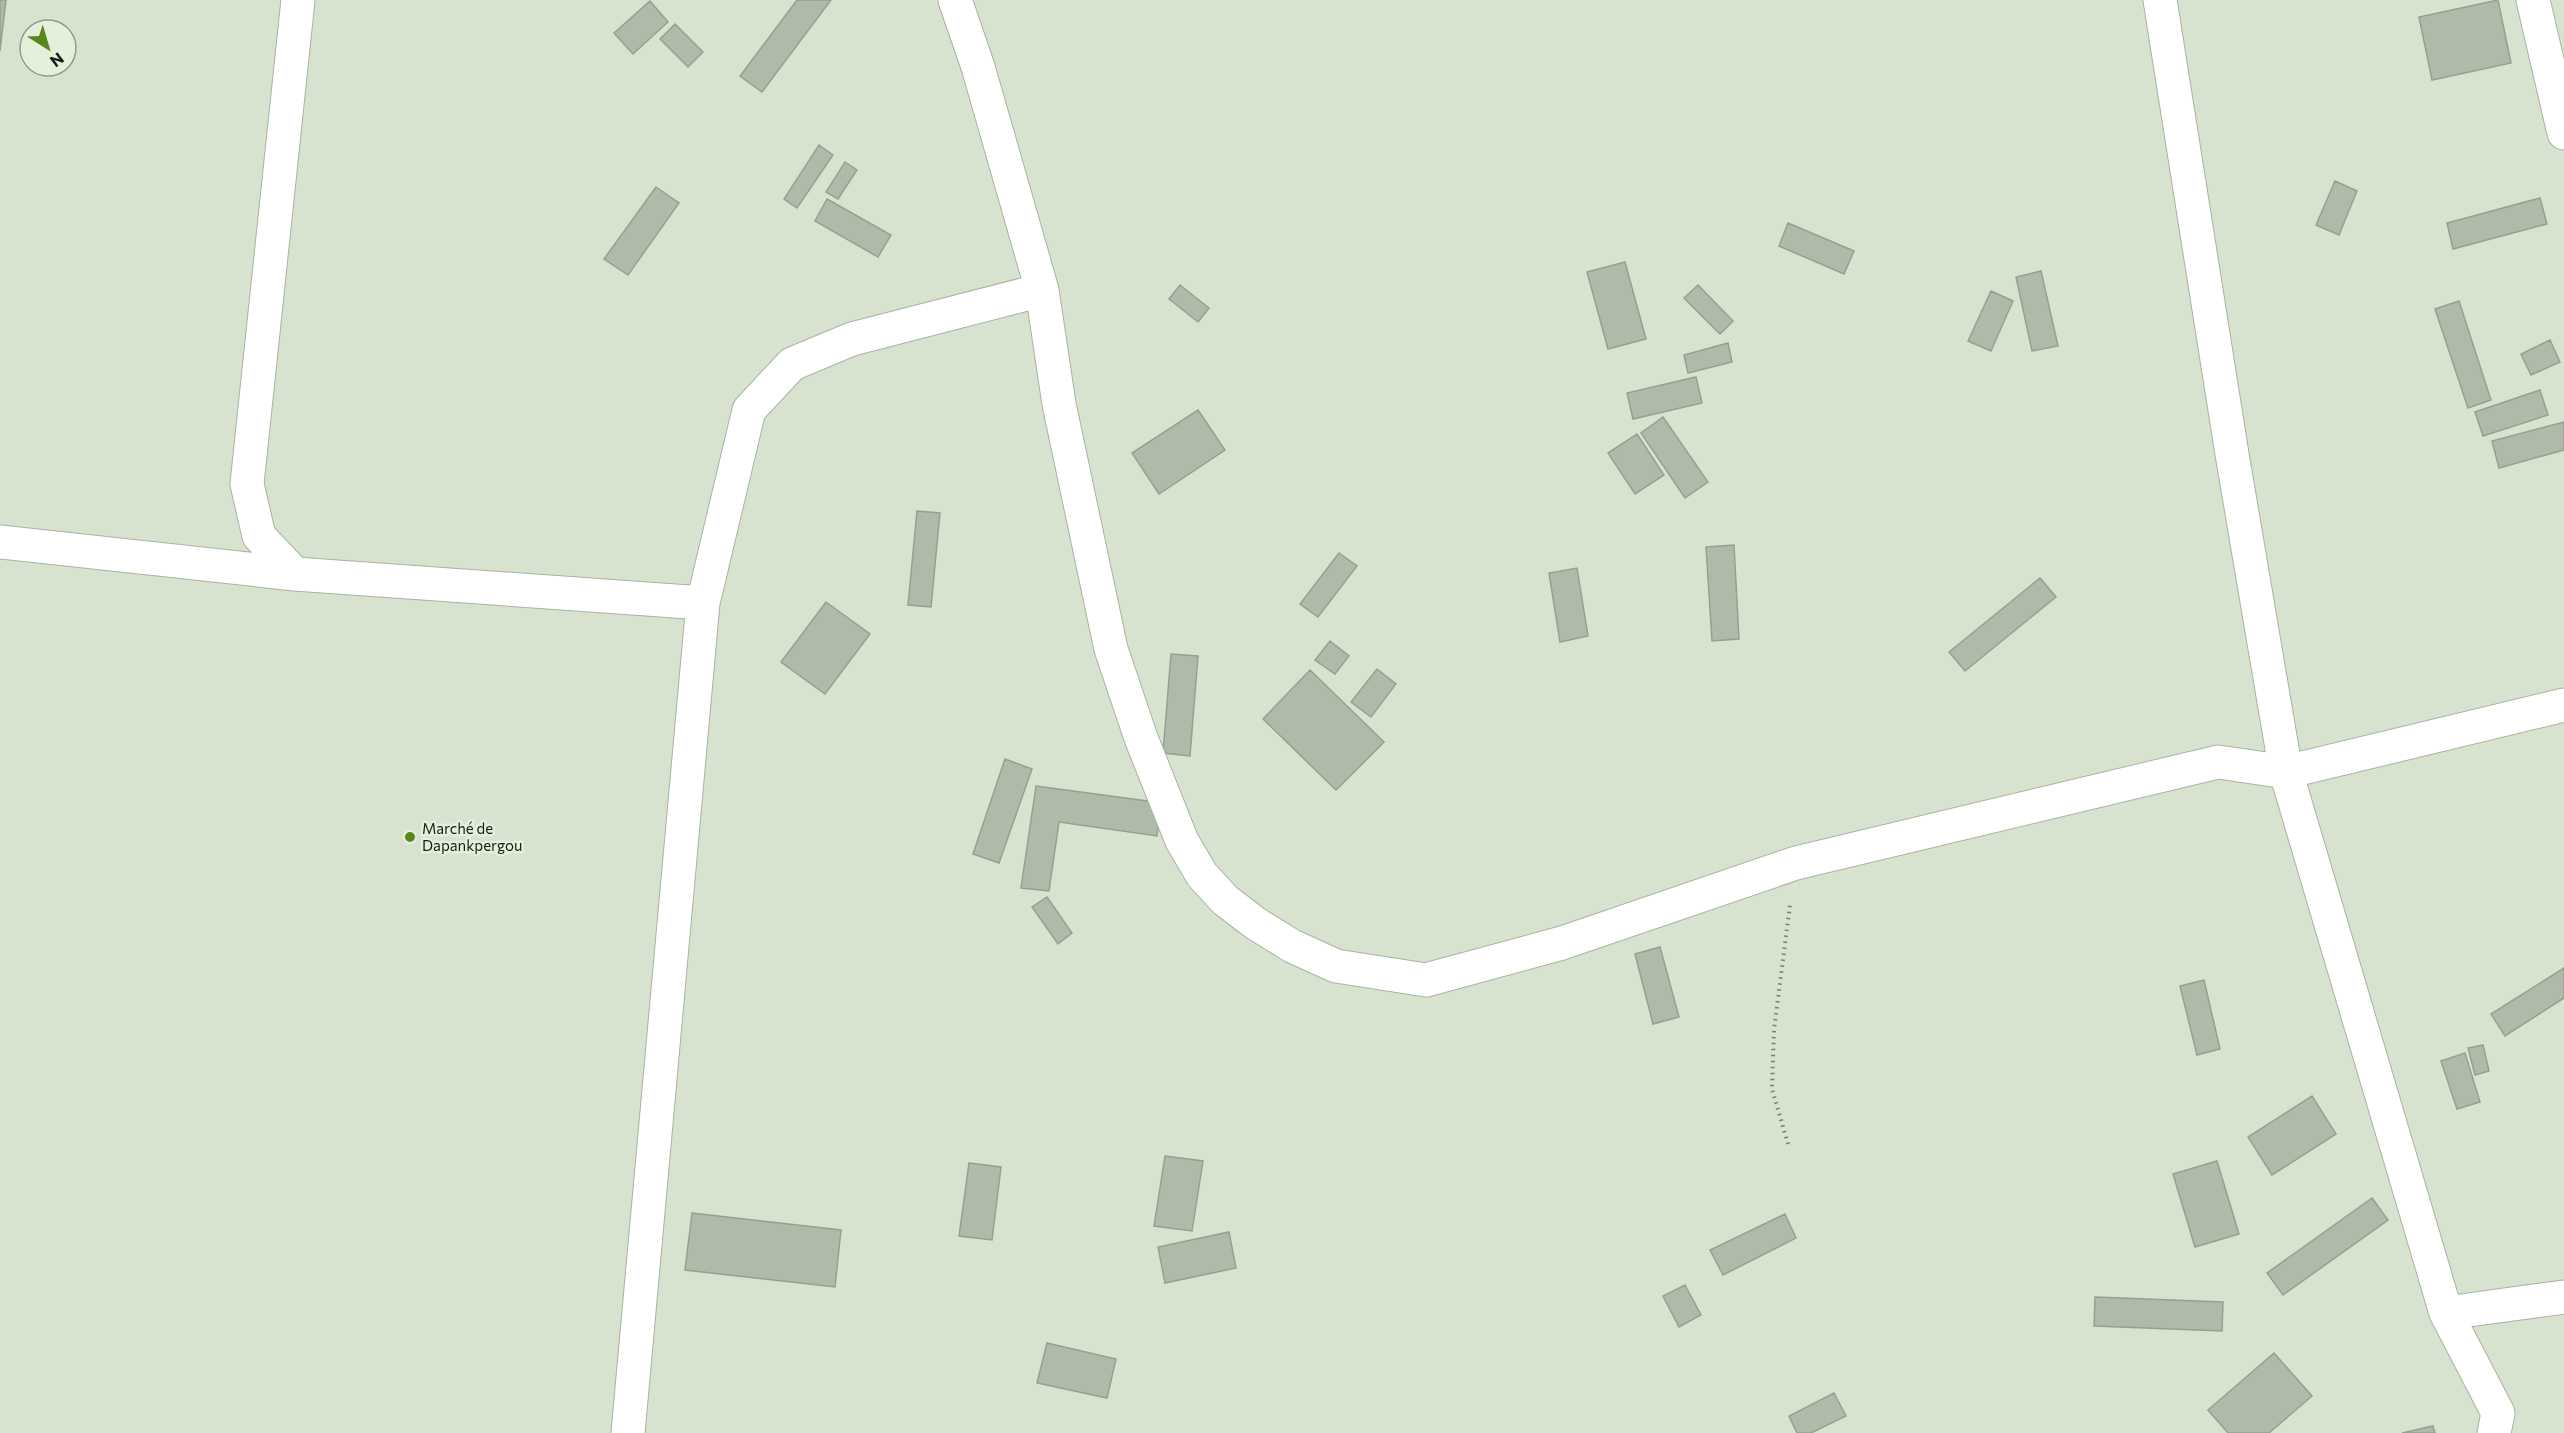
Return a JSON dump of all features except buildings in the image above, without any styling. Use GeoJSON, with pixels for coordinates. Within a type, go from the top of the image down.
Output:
{"type":"FeatureCollection","features":[{"type":"Feature","properties":{"kind":"street"},"geometry":{"type":"LineString","coordinates":[[295,574],[259,536],[247,484],[298,0]]}},
{"type":"Feature","properties":{"kind":"street"},"geometry":{"type":"LineString","coordinates":[[955,0],[978,67],[1042,290],[1059,404],[1111,649],[1161,793],[1182,841],[1202,875],[1225,900],[1254,923],[1292,946],[1336,966],[1426,980],[1562,943],[1796,863],[2218,762],[2286,772],[2564,705]]}},
{"type":"Feature","properties":{"kind":"street"},"geometry":{"type":"LineString","coordinates":[[2533,0],[2564,133]]}},
{"type":"Feature","properties":{"kind":"street"},"geometry":{"type":"LineString","coordinates":[[2169,1],[2236,476],[2286,772],[2446,1313],[2498,1413],[2494,1433]]}},
{"type":"Feature","properties":{"kind":"street"},"geometry":{"type":"LineString","coordinates":[[628,1433],[703,603],[749,410],[792,364],[852,339],[1042,290]]}},
{"type":"Feature","properties":{"kind":"street"},"geometry":{"type":"LineString","coordinates":[[0,542],[295,574],[703,603]]}},
{"type":"Feature","properties":{"kind":"street"},"geometry":{"type":"LineString","coordinates":[[2446,1313],[2564,1297]]}},
{"type":"Feature","properties":{"kind":"path"},"geometry":{"type":"LineString","coordinates":[[1788,1144],[1772,1089],[1774,1030],[1796,863]]}},
{"type":"Feature","properties":{"kind":"place","name":"Marché de Dapankpergou"},"geometry":{"type":"Point","coordinates":[410,837]}}]}
